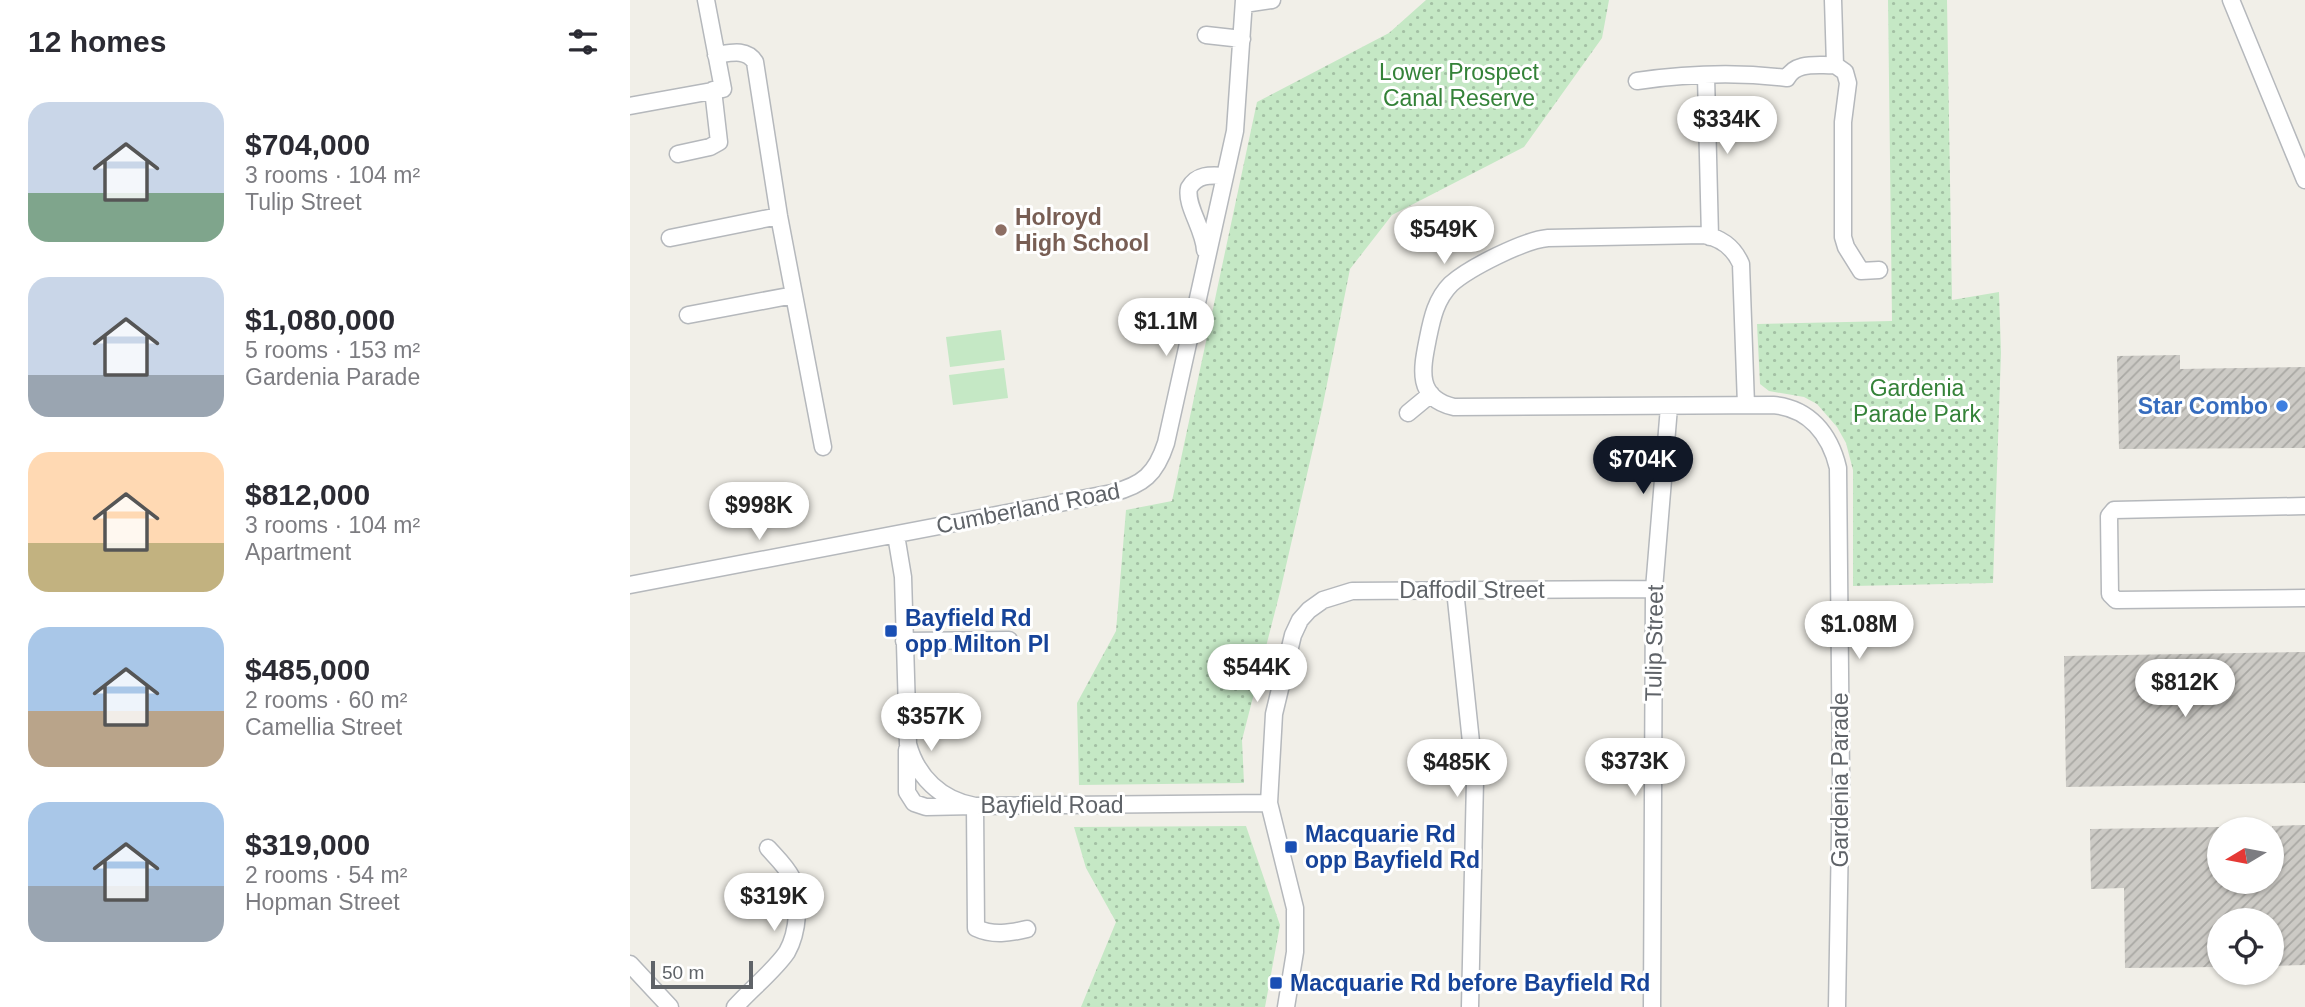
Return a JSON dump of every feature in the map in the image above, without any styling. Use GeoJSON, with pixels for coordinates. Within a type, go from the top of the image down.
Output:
{"type":"FeatureCollection","features":[{"type":"Feature","properties":{"kind":"street"},"geometry":{"type":"LineString","coordinates":[[630,106],[723,89],[706,0]]}},
{"type":"Feature","properties":{"kind":"street"},"geometry":{"type":"LineString","coordinates":[[1244,2],[1272,0]]}},
{"type":"Feature","properties":{"kind":"street"},"geometry":{"type":"LineString","coordinates":[[1833,0],[1835,65]]}},
{"type":"Feature","properties":{"kind":"street"},"geometry":{"type":"LineString","coordinates":[[2231,0],[2305,180]]}},
{"type":"Feature","properties":{"kind":"street","name":"Cumberland Road"},"geometry":{"type":"LineString","coordinates":[[630,584],[1112,493],[1135,486],[1147,477],[1159,461],[1166,443],[1225,176],[1236,122],[1244,2]]}},
{"type":"Feature","properties":{"kind":"street"},"geometry":{"type":"LineString","coordinates":[[1206,35],[1242,39]]}},
{"type":"Feature","properties":{"kind":"street"},"geometry":{"type":"LineString","coordinates":[[716,55],[741,53],[752,57],[754,62],[779,216],[823,447]]}},
{"type":"Feature","properties":{"kind":"street"},"geometry":{"type":"LineString","coordinates":[[1637,81],[1706,76],[1762,75],[1787,78],[1790,71],[1797,67],[1835,65],[1846,72],[1848,83],[1843,122],[1844,242],[1861,271],[1879,270]]}},
{"type":"Feature","properties":{"kind":"street"},"geometry":{"type":"LineString","coordinates":[[1706,76],[1710,237]]}},
{"type":"Feature","properties":{"kind":"street"},"geometry":{"type":"LineString","coordinates":[[678,154],[710,147],[719,142],[713,90]]}},
{"type":"Feature","properties":{"kind":"street"},"geometry":{"type":"LineString","coordinates":[[1205,263],[1204,240],[1189,202],[1189,188],[1198,178],[1206,175],[1225,176]]}},
{"type":"Feature","properties":{"kind":"street"},"geometry":{"type":"LineString","coordinates":[[670,238],[779,216]]}},
{"type":"Feature","properties":{"kind":"street"},"geometry":{"type":"LineString","coordinates":[[1408,413],[1431,394],[1423,381],[1422,366],[1432,318],[1446,290],[1467,272],[1537,239],[1710,237],[1733,250],[1742,270],[1746,405]]}},
{"type":"Feature","properties":{"kind":"street"},"geometry":{"type":"LineString","coordinates":[[688,315],[794,295]]}},
{"type":"Feature","properties":{"kind":"street","name":"Gardenia Parade"},"geometry":{"type":"LineString","coordinates":[[1431,394],[1440,402],[1454,407],[1782,406],[1807,417],[1826,437],[1838,468],[1841,775],[1838,1007]]}},
{"type":"Feature","properties":{"kind":"street","name":"Tulip Street"},"geometry":{"type":"LineString","coordinates":[[1652,1007],[1654,589],[1670,407]]}},
{"type":"Feature","properties":{"kind":"street"},"geometry":{"type":"LineString","coordinates":[[2305,506],[2114,510],[2109,516],[2109,529],[2110,594],[2116,600],[2305,598]]}},
{"type":"Feature","properties":{"kind":"street","name":"Bayfield Road"},"geometry":{"type":"LineString","coordinates":[[896,534],[903,577],[906,732],[911,755],[928,782],[954,800],[975,806],[1269,803]]}},
{"type":"Feature","properties":{"kind":"street","name":"Daffodil Street"},"geometry":{"type":"LineString","coordinates":[[1269,803],[1274,714],[1293,635],[1300,620],[1323,600],[1344,592],[1654,589]]}},
{"type":"Feature","properties":{"kind":"street"},"geometry":{"type":"LineString","coordinates":[[1455,590],[1475,780],[1470,1007]]}},
{"type":"Feature","properties":{"kind":"street"},"geometry":{"type":"LineString","coordinates":[[904,641],[1009,640]]}},
{"type":"Feature","properties":{"kind":"street"},"geometry":{"type":"LineString","coordinates":[[906,732],[907,792],[910,800],[921,806],[975,806],[976,928],[990,933],[1027,929]]}},
{"type":"Feature","properties":{"kind":"street"},"geometry":{"type":"LineString","coordinates":[[1269,803],[1295,908],[1295,952],[1286,1007]]}},
{"type":"Feature","properties":{"kind":"street"},"geometry":{"type":"LineString","coordinates":[[735,1007],[786,952],[795,927],[797,905],[794,884],[784,866],[768,848]]}},
{"type":"Feature","properties":{"kind":"street"},"geometry":{"type":"LineString","coordinates":[[630,964],[670,1007]]}},
{"type":"Feature","properties":{"kind":"green space","name":"Lower Prospect Canal Reserve"},"geometry":{"type":"Polygon","coordinates":[[[1426,0],[1609,0],[1602,38],[1524,147],[1392,215],[1350,269],[1322,409],[1280,592],[1242,740],[1244,783],[1079,785],[1077,703],[1116,631],[1126,510],[1172,501],[1257,102],[1389,33],[1426,0]]]}},
{"type":"Feature","properties":{"kind":"green space","name":"Gardenia Parade Park"},"geometry":{"type":"Polygon","coordinates":[[[1888,0],[1947,0],[1952,300],[1999,292],[2001,353],[1993,583],[1853,586],[1853,470],[1846,443],[1837,427],[1817,404],[1804,397],[1769,391],[1760,384],[1757,324],[1892,321],[1888,0]]]}},
{"type":"Feature","properties":{"kind":"green space"},"geometry":{"type":"Polygon","coordinates":[[[1001,330],[1005,360],[950,367],[946,337],[1001,330]]]}},
{"type":"Feature","properties":{"kind":"green space"},"geometry":{"type":"Polygon","coordinates":[[[1004,368],[1008,398],[953,405],[949,375],[1004,368]]]}},
{"type":"Feature","properties":{"kind":"green space"},"geometry":{"type":"Polygon","coordinates":[[[1246,826],[1280,925],[1265,1007],[1081,1007],[1116,922],[1086,868],[1074,827],[1246,826]]]}},
{"type":"Feature","properties":{"kind":"building"},"geometry":{"type":"Polygon","coordinates":[[[2180,355],[2180,369],[2305,367],[2305,448],[2119,449],[2117,356],[2180,355]]]}},
{"type":"Feature","properties":{"kind":"building"},"geometry":{"type":"Polygon","coordinates":[[[2305,652],[2305,783],[2066,787],[2064,656],[2305,652]]]}},
{"type":"Feature","properties":{"kind":"building"},"geometry":{"type":"Polygon","coordinates":[[[2305,825],[2305,965],[2284,966],[2284,908],[2207,908],[2207,967],[2125,968],[2124,888],[2091,889],[2090,829],[2207,827],[2207,894],[2284,894],[2284,826],[2305,825]]]}},
{"type":"Feature","properties":{"kind":"place","name":"Holroyd High School"},"geometry":{"type":"Point","coordinates":[1001,230]}},
{"type":"Feature","properties":{"kind":"place","name":"Star Combo"},"geometry":{"type":"Point","coordinates":[2282,406]}},
{"type":"Feature","properties":{"kind":"place","name":"Bayfield Rd opp Milton Pl"},"geometry":{"type":"Point","coordinates":[891,631]}},
{"type":"Feature","properties":{"kind":"place","name":"Macquarie Rd opp Bayfield Rd"},"geometry":{"type":"Point","coordinates":[1291,847]}},
{"type":"Feature","properties":{"kind":"place","name":"Macquarie Rd before Bayfield Rd"},"geometry":{"type":"Point","coordinates":[1276,983]}}]}
